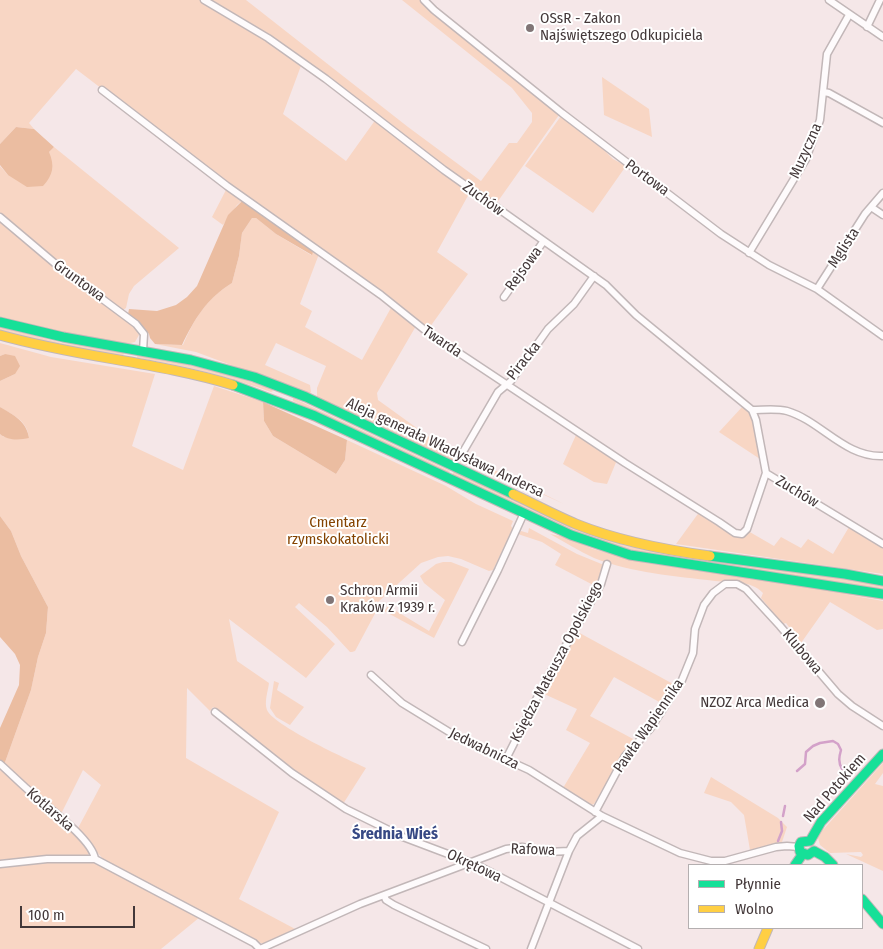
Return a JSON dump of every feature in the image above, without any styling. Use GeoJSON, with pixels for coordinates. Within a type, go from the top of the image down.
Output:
{"type":"FeatureCollection","features":[{"type":"Feature","properties":{"kind":"main road","name":"Aleja generała Władysława Andersa"},"geometry":{"type":"LineString","coordinates":[[0,322],[34,332],[221,367],[283,388],[577,524],[605,535],[664,549],[883,581]]}},
{"type":"Feature","properties":{"kind":"main road","name":"Aleja generała Władysława Andersa"},"geometry":{"type":"LineString","coordinates":[[0,335],[41,346],[175,369],[248,389],[315,416],[571,535],[630,555],[883,594]]}},
{"type":"Feature","properties":{"kind":"main road","name":"Nad Potokiem"},"geometry":{"type":"LineString","coordinates":[[810,841],[821,822],[883,754]]}},
{"type":"Feature","properties":{"kind":"main road"},"geometry":{"type":"LineString","coordinates":[[795,864],[803,841],[810,841],[814,845],[814,851]]}},
{"type":"Feature","properties":{"kind":"main road"},"geometry":{"type":"LineString","coordinates":[[800,851],[808,856],[814,851]]}},
{"type":"Feature","properties":{"kind":"main road"},"geometry":{"type":"LineString","coordinates":[[814,851],[833,864]]}},
{"type":"Feature","properties":{"kind":"main road"},"geometry":{"type":"LineString","coordinates":[[863,900],[883,924]]}},
{"type":"Feature","properties":{"kind":"main road"},"geometry":{"type":"LineString","coordinates":[[759,949],[768,929]]}},
{"type":"Feature","properties":{"kind":"street","name":"Zuchów"},"geometry":{"type":"LineString","coordinates":[[204,0],[268,38],[326,78],[444,170],[606,285],[636,315],[752,410],[756,420],[766,473],[883,544]]}},
{"type":"Feature","properties":{"kind":"street","name":"Portowa"},"geometry":{"type":"LineString","coordinates":[[424,0],[562,114],[651,182],[749,252],[769,265],[818,289],[883,336]]}},
{"type":"Feature","properties":{"kind":"street"},"geometry":{"type":"LineString","coordinates":[[829,0],[883,37]]}},
{"type":"Feature","properties":{"kind":"street"},"geometry":{"type":"LineString","coordinates":[[868,27],[880,0]]}},
{"type":"Feature","properties":{"kind":"street","name":"Muzyczna"},"geometry":{"type":"LineString","coordinates":[[749,252],[806,159],[820,120],[827,54],[849,15]]}},
{"type":"Feature","properties":{"kind":"street","name":"Twarda"},"geometry":{"type":"LineString","coordinates":[[102,90],[227,186],[381,295],[426,332],[735,533],[742,534],[747,529],[766,473]]}},
{"type":"Feature","properties":{"kind":"street"},"geometry":{"type":"LineString","coordinates":[[824,92],[883,123]]}},
{"type":"Feature","properties":{"kind":"street","name":"Mglista"},"geometry":{"type":"LineString","coordinates":[[818,289],[871,207],[883,193]]}},
{"type":"Feature","properties":{"kind":"street"},"geometry":{"type":"LineString","coordinates":[[871,207],[883,215]]}},
{"type":"Feature","properties":{"kind":"street","name":"Gruntowa"},"geometry":{"type":"LineString","coordinates":[[0,217],[58,266],[136,324],[144,334],[143,351]]}},
{"type":"Feature","properties":{"kind":"street","name":"Rejsowa"},"geometry":{"type":"LineString","coordinates":[[504,297],[543,242]]}},
{"type":"Feature","properties":{"kind":"street","name":"Piracka"},"geometry":{"type":"LineString","coordinates":[[463,452],[498,392],[511,381],[548,329],[574,304],[594,276]]}},
{"type":"Feature","properties":{"kind":"street"},"geometry":{"type":"LineString","coordinates":[[752,410],[787,411],[846,446],[866,454],[883,456]]}},
{"type":"Feature","properties":{"kind":"street"},"geometry":{"type":"LineString","coordinates":[[462,642],[524,513]]}},
{"type":"Feature","properties":{"kind":"street","name":"Księdza Mateusza Opolskiego"},"geometry":{"type":"LineString","coordinates":[[506,759],[545,682],[601,584],[607,564]]}},
{"type":"Feature","properties":{"kind":"street","name":"Klubowa"},"geometry":{"type":"LineString","coordinates":[[721,586],[733,583],[746,589],[838,694],[852,706],[883,726]]}},
{"type":"Feature","properties":{"kind":"street","name":"Pawła Wapiennika"},"geometry":{"type":"LineString","coordinates":[[595,812],[625,756],[650,729],[682,680],[693,653],[695,629],[701,613],[708,599],[721,586]]}},
{"type":"Feature","properties":{"kind":"street","name":"Jedwabnicza"},"geometry":{"type":"LineString","coordinates":[[371,675],[402,703],[430,722],[458,738],[529,770],[602,816]]}},
{"type":"Feature","properties":{"kind":"street","name":"Okrętowa"},"geometry":{"type":"LineString","coordinates":[[215,712],[292,773],[346,809],[396,834],[468,862],[550,902],[638,949]]}},
{"type":"Feature","properties":{"kind":"street","name":"Kotlarska"},"geometry":{"type":"LineString","coordinates":[[0,764],[71,826],[90,847],[95,859]]}},
{"type":"Feature","properties":{"kind":"street"},"geometry":{"type":"LineString","coordinates":[[602,816],[680,853],[711,861],[734,859],[782,846],[800,851]]}},
{"type":"Feature","properties":{"kind":"street","name":"Rafowa"},"geometry":{"type":"LineString","coordinates":[[260,949],[340,912],[468,862],[515,847],[547,852],[569,851],[577,836],[602,816]]}},
{"type":"Feature","properties":{"kind":"street"},"geometry":{"type":"LineString","coordinates":[[531,949],[569,851]]}},
{"type":"Feature","properties":{"kind":"street"},"geometry":{"type":"LineString","coordinates":[[0,864],[47,859],[95,859],[245,939],[260,949]]}},
{"type":"Feature","properties":{"kind":"street"},"geometry":{"type":"LineString","coordinates":[[384,895],[386,900],[394,906],[486,949]]}},
{"type":"Feature","properties":{"kind":"green space"},"geometry":{"type":"Polygon","coordinates":[[[0,0],[200,0],[250,29],[302,63],[283,114],[346,161],[376,119],[470,192],[437,252],[468,274],[427,331],[76,69],[29,123],[34,129],[16,127],[0,144],[0,0]]]}},
{"type":"Feature","properties":{"kind":"green space"},"geometry":{"type":"Polygon","coordinates":[[[208,0],[246,0],[408,127],[481,181],[509,143],[517,143],[532,122],[532,113],[512,88],[402,0],[422,0],[559,115],[496,204],[479,191],[475,192],[379,117],[208,0]]]}},
{"type":"Feature","properties":{"kind":"green space"},"geometry":{"type":"Polygon","coordinates":[[[602,77],[649,109],[652,137],[604,115],[602,77]]]}},
{"type":"Feature","properties":{"kind":"green space"},"geometry":{"type":"Polygon","coordinates":[[[561,116],[613,159],[626,166],[593,213],[525,166],[561,116]]]}},
{"type":"Feature","properties":{"kind":"green space"},"geometry":{"type":"Polygon","coordinates":[[[54,147],[179,248],[134,286],[129,294],[126,308],[123,310],[79,279],[0,215],[0,166],[8,175],[49,152],[54,147]]]}},
{"type":"Feature","properties":{"kind":"green space"},"geometry":{"type":"Polygon","coordinates":[[[227,188],[243,200],[237,205],[223,225],[212,217],[227,188]]]}},
{"type":"Feature","properties":{"kind":"green space"},"geometry":{"type":"Polygon","coordinates":[[[252,218],[256,218],[276,234],[311,255],[314,249],[319,254],[300,304],[312,311],[305,327],[362,360],[392,306],[416,326],[377,393],[378,400],[432,439],[460,453],[456,460],[454,461],[317,398],[317,388],[326,366],[276,343],[265,365],[310,385],[311,392],[309,394],[196,352],[155,344],[183,345],[192,326],[208,302],[232,283],[239,256],[242,233],[252,218]]]}},
{"type":"Feature","properties":{"kind":"green space"},"geometry":{"type":"Polygon","coordinates":[[[0,220],[131,322],[139,335],[135,342],[125,344],[41,329],[0,317],[0,220]]]}},
{"type":"Feature","properties":{"kind":"green space"},"geometry":{"type":"Polygon","coordinates":[[[0,327],[62,343],[124,353],[123,356],[61,346],[0,330],[0,327]]]}},
{"type":"Feature","properties":{"kind":"green space","name":"Cmentarz rzymskokatolicki"},"geometry":{"type":"Polygon","coordinates":[[[0,343],[51,357],[155,374],[132,446],[183,470],[214,386],[263,402],[264,421],[273,436],[336,474],[345,460],[347,440],[446,486],[476,504],[513,521],[511,526],[513,529],[493,570],[489,571],[461,559],[448,556],[438,557],[421,563],[378,602],[376,601],[375,604],[379,606],[355,651],[350,652],[327,627],[299,603],[295,607],[335,644],[306,678],[229,619],[237,661],[269,683],[266,707],[272,717],[312,742],[366,768],[343,804],[294,771],[213,707],[210,711],[187,688],[186,758],[279,812],[239,899],[297,930],[265,944],[257,942],[104,860],[77,830],[101,785],[83,770],[61,814],[4,765],[31,690],[38,657],[46,633],[48,607],[21,556],[11,531],[0,516],[0,434],[4,437],[29,438],[23,423],[0,407],[0,381],[15,374],[5,354],[0,356],[0,343]]]}},
{"type":"Feature","properties":{"kind":"green space"},"geometry":{"type":"Polygon","coordinates":[[[137,356],[205,369],[272,389],[273,391],[271,392],[205,372],[137,358],[137,356]]]}},
{"type":"Feature","properties":{"kind":"green space"},"geometry":{"type":"Polygon","coordinates":[[[205,381],[296,413],[443,480],[292,412],[205,381]]]}},
{"type":"Feature","properties":{"kind":"green space"},"geometry":{"type":"Polygon","coordinates":[[[293,398],[450,471],[448,473],[293,401],[293,398]]]}},
{"type":"Feature","properties":{"kind":"green space"},"geometry":{"type":"Polygon","coordinates":[[[743,406],[752,417],[754,423],[758,437],[760,459],[719,432],[743,406]]]}},
{"type":"Feature","properties":{"kind":"green space"},"geometry":{"type":"Polygon","coordinates":[[[576,435],[617,460],[607,484],[594,482],[563,464],[576,435]]]}},
{"type":"Feature","properties":{"kind":"green space"},"geometry":{"type":"Polygon","coordinates":[[[462,454],[564,504],[542,494],[521,490],[489,473],[460,462],[462,454]]]}},
{"type":"Feature","properties":{"kind":"green space"},"geometry":{"type":"Polygon","coordinates":[[[454,471],[566,524],[626,546],[874,583],[883,585],[883,589],[664,557],[626,549],[586,537],[452,475],[454,471]]]}},
{"type":"Feature","properties":{"kind":"green space"},"geometry":{"type":"Polygon","coordinates":[[[700,511],[737,537],[742,537],[748,531],[774,546],[781,537],[801,548],[808,539],[833,554],[849,527],[883,547],[883,574],[676,544],[700,511]]]}},
{"type":"Feature","properties":{"kind":"green space"},"geometry":{"type":"Polygon","coordinates":[[[529,528],[577,554],[604,565],[597,587],[555,565],[561,554],[542,542],[518,534],[521,531],[528,533],[529,528]]]}},
{"type":"Feature","properties":{"kind":"green space"},"geometry":{"type":"Polygon","coordinates":[[[550,534],[565,537],[593,549],[646,563],[883,598],[883,600],[843,594],[883,601],[883,629],[877,630],[830,602],[801,643],[786,623],[783,624],[761,598],[763,593],[753,586],[638,571],[594,558],[550,534]]]}},
{"type":"Feature","properties":{"kind":"green space"},"geometry":{"type":"Polygon","coordinates":[[[451,562],[469,569],[434,638],[384,611],[388,606],[429,631],[445,600],[424,583],[420,576],[436,564],[451,562]]]}},
{"type":"Feature","properties":{"kind":"green space"},"geometry":{"type":"Polygon","coordinates":[[[576,631],[675,685],[663,704],[614,677],[590,716],[635,740],[627,749],[594,804],[591,805],[563,788],[590,743],[566,730],[577,709],[542,693],[576,631]]]}},
{"type":"Feature","properties":{"kind":"green space"},"geometry":{"type":"Polygon","coordinates":[[[274,681],[279,683],[277,690],[304,707],[290,725],[276,717],[270,708],[274,681]]]}},
{"type":"Feature","properties":{"kind":"green space"},"geometry":{"type":"Polygon","coordinates":[[[883,763],[883,773],[875,784],[883,786],[883,871],[846,854],[861,857],[863,855],[861,852],[830,853],[820,845],[818,838],[822,831],[883,763]]]}},
{"type":"Feature","properties":{"kind":"green space"},"geometry":{"type":"Polygon","coordinates":[[[1,768],[47,807],[80,839],[89,851],[88,856],[0,861],[1,768]]]}},
{"type":"Feature","properties":{"kind":"green space"},"geometry":{"type":"Polygon","coordinates":[[[711,777],[778,818],[787,827],[782,842],[750,850],[744,815],[731,802],[704,793],[711,777]]]}},
{"type":"Feature","properties":{"kind":"green space"},"geometry":{"type":"Polygon","coordinates":[[[48,861],[100,864],[200,917],[161,949],[0,949],[0,867],[48,861]]]}},
{"type":"Feature","properties":{"kind":"shaded area"},"geometry":{"type":"Polygon","coordinates":[[[16,127],[34,129],[54,147],[49,152],[52,170],[43,186],[27,187],[8,175],[0,165],[0,144],[16,127]]]}},
{"type":"Feature","properties":{"kind":"shaded area"},"geometry":{"type":"Polygon","coordinates":[[[243,200],[314,249],[312,255],[276,234],[256,218],[252,218],[242,233],[239,256],[232,283],[215,296],[202,310],[182,345],[155,344],[137,320],[134,320],[128,314],[129,309],[157,311],[176,305],[187,297],[197,286],[228,215],[243,200]]]}},
{"type":"Feature","properties":{"kind":"shaded area"},"geometry":{"type":"Polygon","coordinates":[[[5,354],[15,356],[20,366],[15,374],[0,381],[0,356],[5,354]]]}},
{"type":"Feature","properties":{"kind":"shaded area"},"geometry":{"type":"Polygon","coordinates":[[[263,402],[347,440],[345,460],[336,474],[273,436],[264,421],[263,402]]]}},
{"type":"Feature","properties":{"kind":"shaded area"},"geometry":{"type":"Polygon","coordinates":[[[0,407],[23,423],[29,438],[10,439],[0,434],[0,407]]]}},
{"type":"Feature","properties":{"kind":"shaded area"},"geometry":{"type":"Polygon","coordinates":[[[0,516],[11,531],[21,556],[48,607],[46,633],[38,657],[31,690],[4,765],[0,761],[0,728],[19,685],[20,665],[15,654],[0,637],[0,516]]]}},
{"type":"Feature","properties":{"kind":"waterway"},"geometry":{"type":"LineString","coordinates":[[797,771],[805,764],[806,752],[813,746],[833,741],[838,744],[841,750],[839,760],[842,769],[860,766]]}},
{"type":"Feature","properties":{"kind":"waterway"},"geometry":{"type":"LineString","coordinates":[[783,816],[785,806]]}},
{"type":"Feature","properties":{"kind":"waterway"},"geometry":{"type":"LineString","coordinates":[[778,841],[782,831],[781,822]]}},
{"type":"Feature","properties":{"kind":"traffic: fast"},"geometry":{"type":"LineString","coordinates":[[0,322],[63,337],[191,360],[254,377],[306,397],[513,494]]}},
{"type":"Feature","properties":{"kind":"traffic: fast"},"geometry":{"type":"LineString","coordinates":[[233,385],[315,416],[571,535],[630,555],[883,594]]}},
{"type":"Feature","properties":{"kind":"traffic: fast"},"geometry":{"type":"LineString","coordinates":[[710,556],[883,581]]}},
{"type":"Feature","properties":{"kind":"traffic: fast"},"geometry":{"type":"LineString","coordinates":[[810,841],[821,822],[883,754]]}},
{"type":"Feature","properties":{"kind":"traffic: fast"},"geometry":{"type":"LineString","coordinates":[[810,841],[801,842],[799,846],[800,852],[808,855],[814,851]]}},
{"type":"Feature","properties":{"kind":"traffic: fast"},"geometry":{"type":"LineString","coordinates":[[814,851],[825,857],[832,864]]}},
{"type":"Feature","properties":{"kind":"traffic: fast"},"geometry":{"type":"LineString","coordinates":[[796,864],[802,855]]}},
{"type":"Feature","properties":{"kind":"traffic: fast"},"geometry":{"type":"LineString","coordinates":[[863,900],[883,924]]}},
{"type":"Feature","properties":{"kind":"traffic: slow"},"geometry":{"type":"LineString","coordinates":[[0,335],[29,343],[175,371],[233,385]]}},
{"type":"Feature","properties":{"kind":"traffic: slow"},"geometry":{"type":"LineString","coordinates":[[513,494],[592,530],[659,548],[710,556]]}},
{"type":"Feature","properties":{"kind":"traffic: slow"},"geometry":{"type":"LineString","coordinates":[[759,949],[768,929]]}},
{"type":"Feature","properties":{"kind":"place","name":"OSsR - Zakon Najświętszego Odkupiciela"},"geometry":{"type":"Point","coordinates":[530,28]}},
{"type":"Feature","properties":{"kind":"place","name":"Schron Armii Kraków z 1939 r."},"geometry":{"type":"Point","coordinates":[330,600]}},
{"type":"Feature","properties":{"kind":"place","name":"NZOZ Arca Medica"},"geometry":{"type":"Point","coordinates":[820,703]}},
{"type":"Feature","properties":{"kind":"district","name":"Średnia Wieś"},"geometry":{"type":"Point","coordinates":[395,835]}}]}
